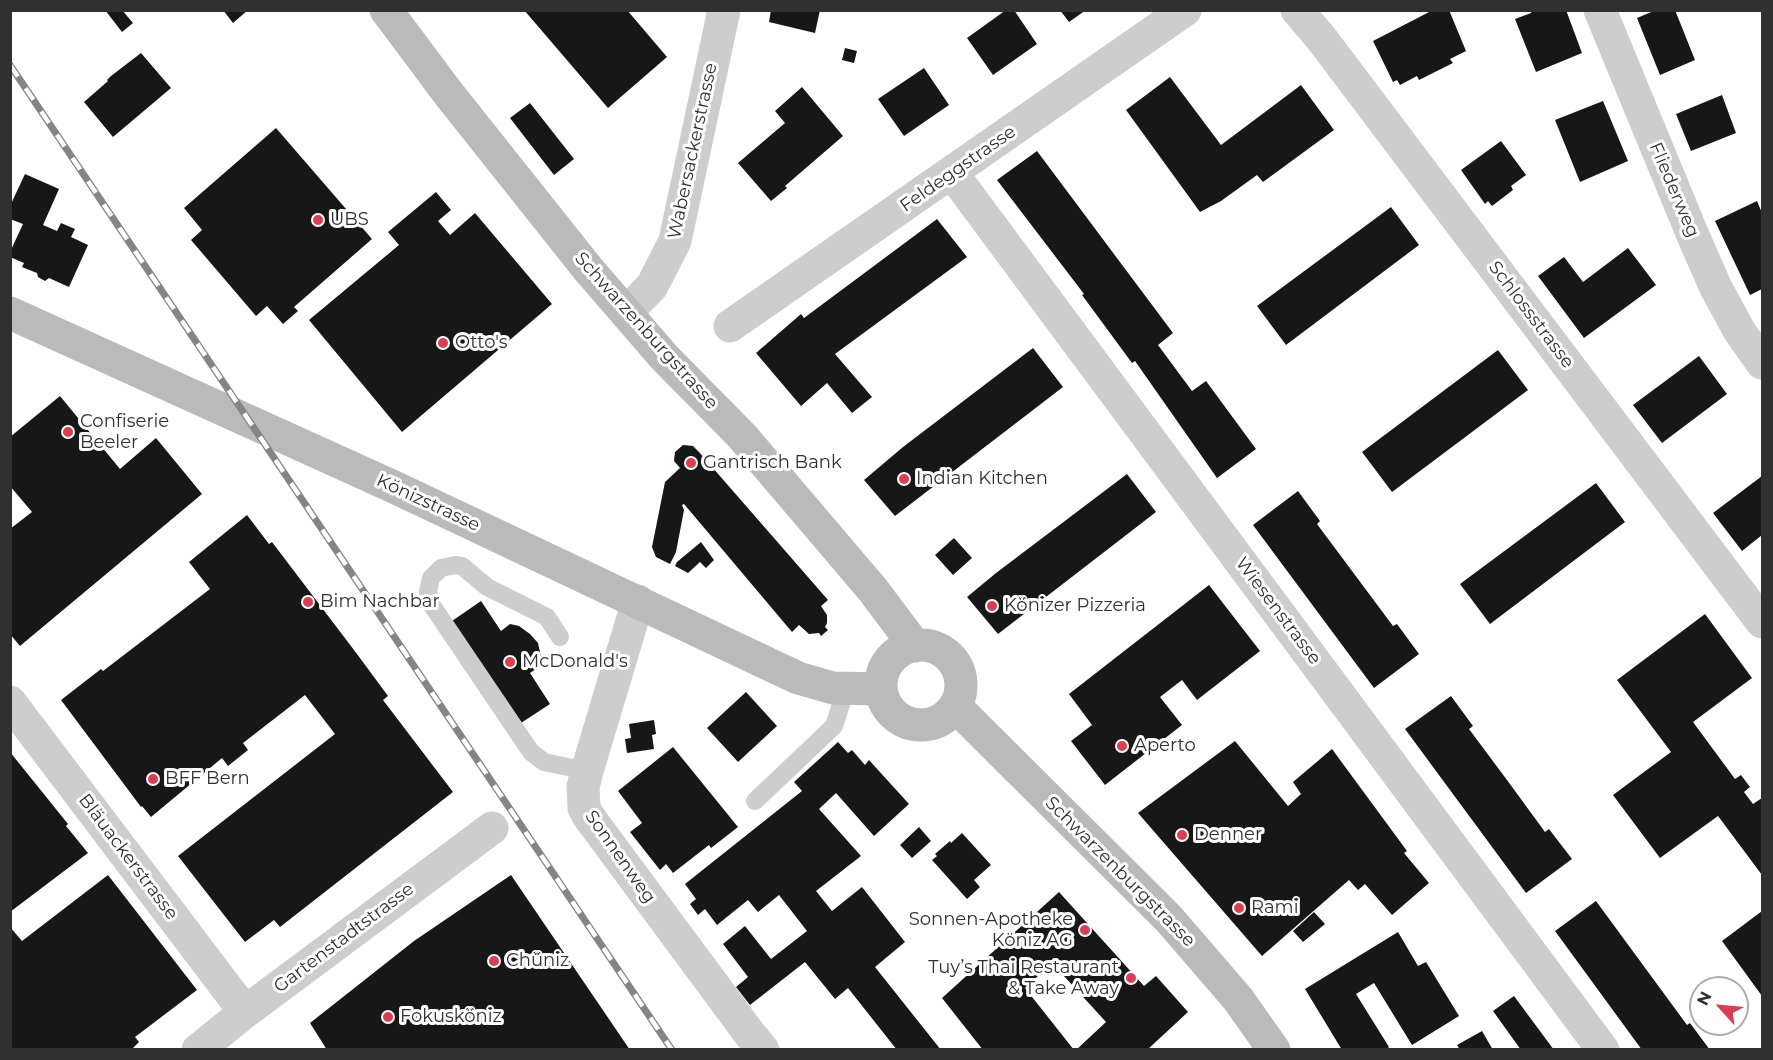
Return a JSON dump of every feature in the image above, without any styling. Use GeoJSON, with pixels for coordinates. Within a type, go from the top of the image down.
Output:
{"type":"FeatureCollection","features":[{"type":"Feature","properties":{"kind":"main road","name":"Schwarzenburgstrasse"},"geometry":{"type":"LineString","coordinates":[[386,10],[448,93],[588,269],[665,358],[742,436],[873,591],[915,645]]}},
{"type":"Feature","properties":{"kind":"main road","name":"Könizstrasse"},"geometry":{"type":"LineString","coordinates":[[12,318],[374,477],[798,678],[824,686],[846,689],[881,689]]}},
{"type":"Feature","properties":{"kind":"main road"},"geometry":{"type":"LineString","coordinates":[[915,645],[936,648],[948,655],[961,679],[960,693],[955,706],[946,716],[922,725],[897,717],[889,708],[881,689],[884,670],[892,658],[902,650],[915,645]]}},
{"type":"Feature","properties":{"kind":"main road","name":"Schwarzenburgstrasse"},"geometry":{"type":"LineString","coordinates":[[955,706],[1169,919],[1238,999],[1274,1050]]}},
{"type":"Feature","properties":{"kind":"street","name":"Wabersackerstrasse"},"geometry":{"type":"LineString","coordinates":[[626,314],[652,286],[675,241],[724,10]]}},
{"type":"Feature","properties":{"kind":"street","name":"Feldeggstrasse"},"geometry":{"type":"LineString","coordinates":[[730,326],[1185,10]]}},
{"type":"Feature","properties":{"kind":"street","name":"Schlossstrasse"},"geometry":{"type":"LineString","coordinates":[[1297,10],[1321,38],[1762,622]]}},
{"type":"Feature","properties":{"kind":"street","name":"Fliederweg"},"geometry":{"type":"LineString","coordinates":[[1600,10],[1712,278],[1740,332],[1762,363]]}},
{"type":"Feature","properties":{"kind":"street","name":"Wiesenstrasse"},"geometry":{"type":"LineString","coordinates":[[952,173],[1603,1050]]}},
{"type":"Feature","properties":{"kind":"street","name":"Sonnenweg"},"geometry":{"type":"LineString","coordinates":[[638,601],[587,771],[583,798],[589,817],[748,1034],[763,1050]]}},
{"type":"Feature","properties":{"kind":"street","name":"Bläuackerstrasse"},"geometry":{"type":"LineString","coordinates":[[10,702],[245,1012]]}},
{"type":"Feature","properties":{"kind":"street","name":"Gartenstadtstrasse"},"geometry":{"type":"LineString","coordinates":[[198,1050],[245,1012],[492,828]]}},
{"type":"Feature","properties":{"kind":"lane"},"geometry":{"type":"LineString","coordinates":[[560,637],[547,617],[487,587],[462,566],[441,568],[435,572],[428,585],[431,604],[531,752],[544,762],[587,771]]}},
{"type":"Feature","properties":{"kind":"lane"},"geometry":{"type":"LineString","coordinates":[[755,801],[834,726],[846,689]]}},
{"type":"Feature","properties":{"kind":"building"},"geometry":{"type":"Polygon","coordinates":[[[105,10],[122,10],[133,23],[122,32],[105,10]]]}},
{"type":"Feature","properties":{"kind":"building"},"geometry":{"type":"Polygon","coordinates":[[[223,10],[248,10],[233,23],[223,10]]]}},
{"type":"Feature","properties":{"kind":"building"},"geometry":{"type":"Polygon","coordinates":[[[524,10],[627,10],[667,57],[608,108],[524,10]]]}},
{"type":"Feature","properties":{"kind":"building"},"geometry":{"type":"Polygon","coordinates":[[[771,10],[820,10],[815,33],[769,22],[771,10]]]}},
{"type":"Feature","properties":{"kind":"building"},"geometry":{"type":"Polygon","coordinates":[[[1006,10],[1014,10],[1037,44],[993,75],[967,38],[1006,10]]]}},
{"type":"Feature","properties":{"kind":"building"},"geometry":{"type":"Polygon","coordinates":[[[1060,10],[1086,10],[1069,22],[1060,10]]]}},
{"type":"Feature","properties":{"kind":"building"},"geometry":{"type":"Polygon","coordinates":[[[1433,10],[1449,10],[1466,51],[1450,59],[1453,63],[1419,80],[1417,76],[1400,85],[1397,80],[1393,82],[1373,41],[1433,10]]]}},
{"type":"Feature","properties":{"kind":"building"},"geometry":{"type":"Polygon","coordinates":[[[1532,10],[1566,10],[1582,53],[1536,72],[1515,19],[1531,13],[1532,10]]]}},
{"type":"Feature","properties":{"kind":"building"},"geometry":{"type":"Polygon","coordinates":[[[1656,10],[1675,10],[1695,60],[1660,75],[1637,18],[1656,10]]]}},
{"type":"Feature","properties":{"kind":"building"},"geometry":{"type":"Polygon","coordinates":[[[845,48],[857,51],[854,63],[842,60],[845,48]]]}},
{"type":"Feature","properties":{"kind":"building"},"geometry":{"type":"Polygon","coordinates":[[[141,53],[171,88],[113,137],[84,102],[111,76],[141,53]]]}},
{"type":"Feature","properties":{"kind":"building"},"geometry":{"type":"Polygon","coordinates":[[[924,68],[949,105],[904,136],[878,99],[924,68]]]}},
{"type":"Feature","properties":{"kind":"building"},"geometry":{"type":"Polygon","coordinates":[[[1170,77],[1221,145],[1301,85],[1334,130],[1263,182],[1257,175],[1221,201],[1200,212],[1126,110],[1170,77]]]}},
{"type":"Feature","properties":{"kind":"building"},"geometry":{"type":"Polygon","coordinates":[[[802,87],[843,136],[771,201],[738,163],[785,123],[775,111],[802,87]]]}},
{"type":"Feature","properties":{"kind":"building"},"geometry":{"type":"Polygon","coordinates":[[[1722,95],[1736,133],[1691,151],[1676,114],[1722,95]]]}},
{"type":"Feature","properties":{"kind":"building"},"geometry":{"type":"Polygon","coordinates":[[[1603,101],[1628,161],[1580,182],[1555,120],[1603,101]]]}},
{"type":"Feature","properties":{"kind":"building"},"geometry":{"type":"Polygon","coordinates":[[[530,103],[574,159],[554,175],[510,118],[530,103]]]}},
{"type":"Feature","properties":{"kind":"building"},"geometry":{"type":"Polygon","coordinates":[[[276,128],[372,239],[294,307],[298,311],[283,324],[267,306],[256,316],[191,240],[202,230],[184,208],[276,128]]]}},
{"type":"Feature","properties":{"kind":"building"},"geometry":{"type":"Polygon","coordinates":[[[1501,141],[1526,175],[1511,186],[1513,190],[1492,206],[1488,201],[1485,204],[1461,170],[1501,141]]]}},
{"type":"Feature","properties":{"kind":"building"},"geometry":{"type":"Polygon","coordinates":[[[1037,151],[1173,333],[1158,345],[1192,391],[1206,381],[1256,449],[1217,478],[1135,361],[1132,363],[1082,295],[1084,294],[997,180],[1037,151]]]}},
{"type":"Feature","properties":{"kind":"building"},"geometry":{"type":"Polygon","coordinates":[[[25,174],[59,189],[43,225],[57,231],[61,223],[75,229],[71,237],[88,245],[69,287],[49,278],[45,281],[38,277],[37,273],[22,267],[24,263],[10,257],[10,252],[23,224],[10,219],[10,206],[25,174]]]}},
{"type":"Feature","properties":{"kind":"building"},"geometry":{"type":"Polygon","coordinates":[[[436,192],[451,210],[438,221],[450,235],[475,213],[552,304],[402,432],[309,320],[399,245],[388,232],[436,192]]]}},
{"type":"Feature","properties":{"kind":"building"},"geometry":{"type":"Polygon","coordinates":[[[1757,201],[1762,213],[1762,289],[1750,295],[1715,221],[1757,201]]]}},
{"type":"Feature","properties":{"kind":"building"},"geometry":{"type":"Polygon","coordinates":[[[1391,207],[1419,245],[1286,345],[1257,306],[1391,207]]]}},
{"type":"Feature","properties":{"kind":"building"},"geometry":{"type":"Polygon","coordinates":[[[937,219],[967,257],[835,354],[872,397],[852,413],[827,383],[801,406],[756,353],[801,314],[804,318],[937,219]]]}},
{"type":"Feature","properties":{"kind":"building"},"geometry":{"type":"Polygon","coordinates":[[[1628,248],[1656,285],[1584,338],[1538,276],[1564,257],[1583,282],[1628,248]]]}},
{"type":"Feature","properties":{"kind":"building"},"geometry":{"type":"Polygon","coordinates":[[[1033,348],[1063,387],[895,516],[864,480],[903,447],[1033,348]]]}},
{"type":"Feature","properties":{"kind":"building"},"geometry":{"type":"Polygon","coordinates":[[[1498,350],[1528,390],[1392,492],[1362,452],[1498,350]]]}},
{"type":"Feature","properties":{"kind":"building"},"geometry":{"type":"Polygon","coordinates":[[[1699,356],[1727,394],[1662,443],[1633,405],[1699,356]]]}},
{"type":"Feature","properties":{"kind":"building"},"geometry":{"type":"Polygon","coordinates":[[[60,396],[120,469],[156,438],[202,494],[20,646],[10,634],[10,529],[32,512],[10,486],[10,437],[60,396]]]}},
{"type":"Feature","properties":{"kind":"building"},"geometry":{"type":"Polygon","coordinates":[[[683,445],[693,446],[699,452],[828,600],[821,606],[827,615],[825,627],[828,630],[821,636],[819,633],[809,634],[799,625],[792,632],[684,504],[682,505],[684,510],[676,552],[670,564],[656,557],[652,547],[665,482],[680,468],[674,461],[675,452],[683,445]]]}},
{"type":"Feature","properties":{"kind":"building"},"geometry":{"type":"Polygon","coordinates":[[[1127,474],[1156,512],[998,634],[967,597],[1127,474]]]}},
{"type":"Feature","properties":{"kind":"building"},"geometry":{"type":"Polygon","coordinates":[[[1762,476],[1762,535],[1742,551],[1713,513],[1762,476]]]}},
{"type":"Feature","properties":{"kind":"building"},"geometry":{"type":"Polygon","coordinates":[[[1596,483],[1625,522],[1490,624],[1460,584],[1596,483]]]}},
{"type":"Feature","properties":{"kind":"building"},"geometry":{"type":"Polygon","coordinates":[[[1298,491],[1320,521],[1317,524],[1393,626],[1397,624],[1419,654],[1374,688],[1253,525],[1298,491]]]}},
{"type":"Feature","properties":{"kind":"building"},"geometry":{"type":"Polygon","coordinates":[[[247,515],[269,544],[272,542],[357,654],[388,696],[383,700],[453,792],[280,927],[274,920],[245,942],[178,856],[335,734],[305,695],[243,743],[248,750],[228,766],[222,758],[151,817],[141,807],[61,700],[101,669],[103,671],[210,589],[189,562],[247,515]]]}},
{"type":"Feature","properties":{"kind":"building"},"geometry":{"type":"Polygon","coordinates":[[[954,538],[972,558],[953,575],[935,555],[954,538]]]}},
{"type":"Feature","properties":{"kind":"building"},"geometry":{"type":"Polygon","coordinates":[[[701,542],[714,560],[706,568],[700,562],[688,573],[675,566],[677,562],[701,542]]]}},
{"type":"Feature","properties":{"kind":"building"},"geometry":{"type":"Polygon","coordinates":[[[1209,585],[1260,651],[1197,700],[1182,680],[1160,697],[1182,725],[1105,785],[1071,741],[1092,725],[1069,694],[1209,585]]]}},
{"type":"Feature","properties":{"kind":"building","name":"McDonald's"},"geometry":{"type":"Polygon","coordinates":[[[481,601],[501,631],[510,624],[519,626],[538,643],[540,664],[530,673],[550,704],[521,723],[452,621],[481,601]]]}},
{"type":"Feature","properties":{"kind":"building"},"geometry":{"type":"Polygon","coordinates":[[[1705,614],[1752,678],[1693,722],[1735,779],[1741,775],[1750,787],[1744,792],[1753,804],[1762,798],[1762,875],[1718,816],[1660,858],[1613,795],[1671,752],[1617,680],[1705,614]]]}},
{"type":"Feature","properties":{"kind":"building"},"geometry":{"type":"Polygon","coordinates":[[[746,692],[777,726],[738,762],[707,728],[746,692]]]}},
{"type":"Feature","properties":{"kind":"building"},"geometry":{"type":"Polygon","coordinates":[[[1451,696],[1473,726],[1469,729],[1545,832],[1549,829],[1572,859],[1526,893],[1405,729],[1451,696]]]}},
{"type":"Feature","properties":{"kind":"building"},"geometry":{"type":"Polygon","coordinates":[[[654,720],[656,734],[652,735],[654,749],[627,753],[625,739],[631,738],[629,724],[654,720]]]}},
{"type":"Feature","properties":{"kind":"building"},"geometry":{"type":"Polygon","coordinates":[[[1235,741],[1288,806],[1301,794],[1293,782],[1332,749],[1407,851],[1404,853],[1429,883],[1392,915],[1365,884],[1358,890],[1349,880],[1262,956],[1138,813],[1235,741]]]}},
{"type":"Feature","properties":{"kind":"building"},"geometry":{"type":"Polygon","coordinates":[[[838,742],[848,753],[852,750],[865,765],[869,760],[909,804],[874,836],[836,793],[819,809],[861,856],[816,891],[832,911],[862,887],[905,942],[875,967],[941,1050],[897,1050],[848,988],[835,999],[805,962],[750,1005],[736,987],[748,977],[723,944],[745,926],[771,959],[807,931],[779,895],[758,912],[748,900],[717,925],[705,909],[698,915],[690,904],[696,899],[685,884],[802,791],[794,782],[838,742]]]}},
{"type":"Feature","properties":{"kind":"building"},"geometry":{"type":"Polygon","coordinates":[[[673,747],[738,827],[711,848],[709,845],[673,873],[666,864],[660,870],[630,832],[642,823],[618,791],[673,747]]]}},
{"type":"Feature","properties":{"kind":"building"},"geometry":{"type":"Polygon","coordinates":[[[10,752],[68,824],[66,826],[88,853],[10,912],[10,752]]]}},
{"type":"Feature","properties":{"kind":"building"},"geometry":{"type":"Polygon","coordinates":[[[919,827],[931,841],[912,858],[900,845],[919,827]]]}},
{"type":"Feature","properties":{"kind":"building"},"geometry":{"type":"Polygon","coordinates":[[[962,833],[991,865],[974,880],[980,887],[967,899],[932,860],[937,856],[935,854],[962,833]]]}},
{"type":"Feature","properties":{"kind":"building"},"geometry":{"type":"Polygon","coordinates":[[[108,875],[197,990],[135,1037],[139,1042],[131,1050],[10,1050],[10,927],[22,941],[108,875]]]}},
{"type":"Feature","properties":{"kind":"building"},"geometry":{"type":"Polygon","coordinates":[[[511,875],[630,1050],[327,1050],[310,1023],[414,941],[511,875]]]}},
{"type":"Feature","properties":{"kind":"building"},"geometry":{"type":"Polygon","coordinates":[[[1059,892],[1144,986],[1156,976],[1188,1012],[1147,1050],[1076,1050],[1106,1022],[1052,963],[1025,988],[1074,1050],[983,1050],[942,998],[1059,892]]]}},
{"type":"Feature","properties":{"kind":"building"},"geometry":{"type":"Polygon","coordinates":[[[1596,901],[1687,1025],[1689,1024],[1689,1036],[1700,1036],[1710,1050],[1642,1050],[1555,931],[1596,901]]]}},
{"type":"Feature","properties":{"kind":"building"},"geometry":{"type":"Polygon","coordinates":[[[1762,911],[1762,996],[1749,976],[1722,941],[1762,911]]]}},
{"type":"Feature","properties":{"kind":"building"},"geometry":{"type":"Polygon","coordinates":[[[1314,912],[1325,924],[1303,942],[1293,931],[1314,912]]]}},
{"type":"Feature","properties":{"kind":"building"},"geometry":{"type":"Polygon","coordinates":[[[1398,932],[1418,966],[1426,962],[1459,1016],[1412,1045],[1374,983],[1356,994],[1389,1047],[1386,1050],[1342,1050],[1305,989],[1398,932]]]}},
{"type":"Feature","properties":{"kind":"building"},"geometry":{"type":"Polygon","coordinates":[[[1514,996],[1554,1050],[1521,1050],[1493,1011],[1514,996]]]}},
{"type":"Feature","properties":{"kind":"building"},"geometry":{"type":"Polygon","coordinates":[[[1482,1031],[1493,1050],[1460,1050],[1457,1045],[1482,1031]]]}},
{"type":"Feature","properties":{"kind":"railway"},"geometry":{"type":"LineString","coordinates":[[10,65],[672,1050]]}},
{"type":"Feature","properties":{"kind":"place","name":"UBS"},"geometry":{"type":"Point","coordinates":[318,220]}},
{"type":"Feature","properties":{"kind":"place","name":"Otto's"},"geometry":{"type":"Point","coordinates":[443,343]}},
{"type":"Feature","properties":{"kind":"place","name":"Confiserie Beeler"},"geometry":{"type":"Point","coordinates":[68,432]}},
{"type":"Feature","properties":{"kind":"place","name":"Gantrisch Bank"},"geometry":{"type":"Point","coordinates":[691,463]}},
{"type":"Feature","properties":{"kind":"place","name":"Indian Kitchen"},"geometry":{"type":"Point","coordinates":[904,479]}},
{"type":"Feature","properties":{"kind":"place","name":"Bim Nachbar"},"geometry":{"type":"Point","coordinates":[308,602]}},
{"type":"Feature","properties":{"kind":"place","name":"Könizer Pizzeria"},"geometry":{"type":"Point","coordinates":[992,606]}},
{"type":"Feature","properties":{"kind":"place","name":"McDonald's"},"geometry":{"type":"Point","coordinates":[510,662]}},
{"type":"Feature","properties":{"kind":"place","name":"Aperto"},"geometry":{"type":"Point","coordinates":[1122,746]}},
{"type":"Feature","properties":{"kind":"place","name":"BFF Bern"},"geometry":{"type":"Point","coordinates":[153,779]}},
{"type":"Feature","properties":{"kind":"place","name":"Denner"},"geometry":{"type":"Point","coordinates":[1182,835]}},
{"type":"Feature","properties":{"kind":"place","name":"Rami"},"geometry":{"type":"Point","coordinates":[1239,908]}},
{"type":"Feature","properties":{"kind":"place","name":"Sonnen-Apotheke Köniz AG"},"geometry":{"type":"Point","coordinates":[1085,930]}},
{"type":"Feature","properties":{"kind":"place","name":"Chüniz"},"geometry":{"type":"Point","coordinates":[494,961]}},
{"type":"Feature","properties":{"kind":"place","name":"Tuy’s Thai Restaurant & Take Away"},"geometry":{"type":"Point","coordinates":[1131,978]}},
{"type":"Feature","properties":{"kind":"place","name":"Fokusköniz"},"geometry":{"type":"Point","coordinates":[388,1017]}}]}
